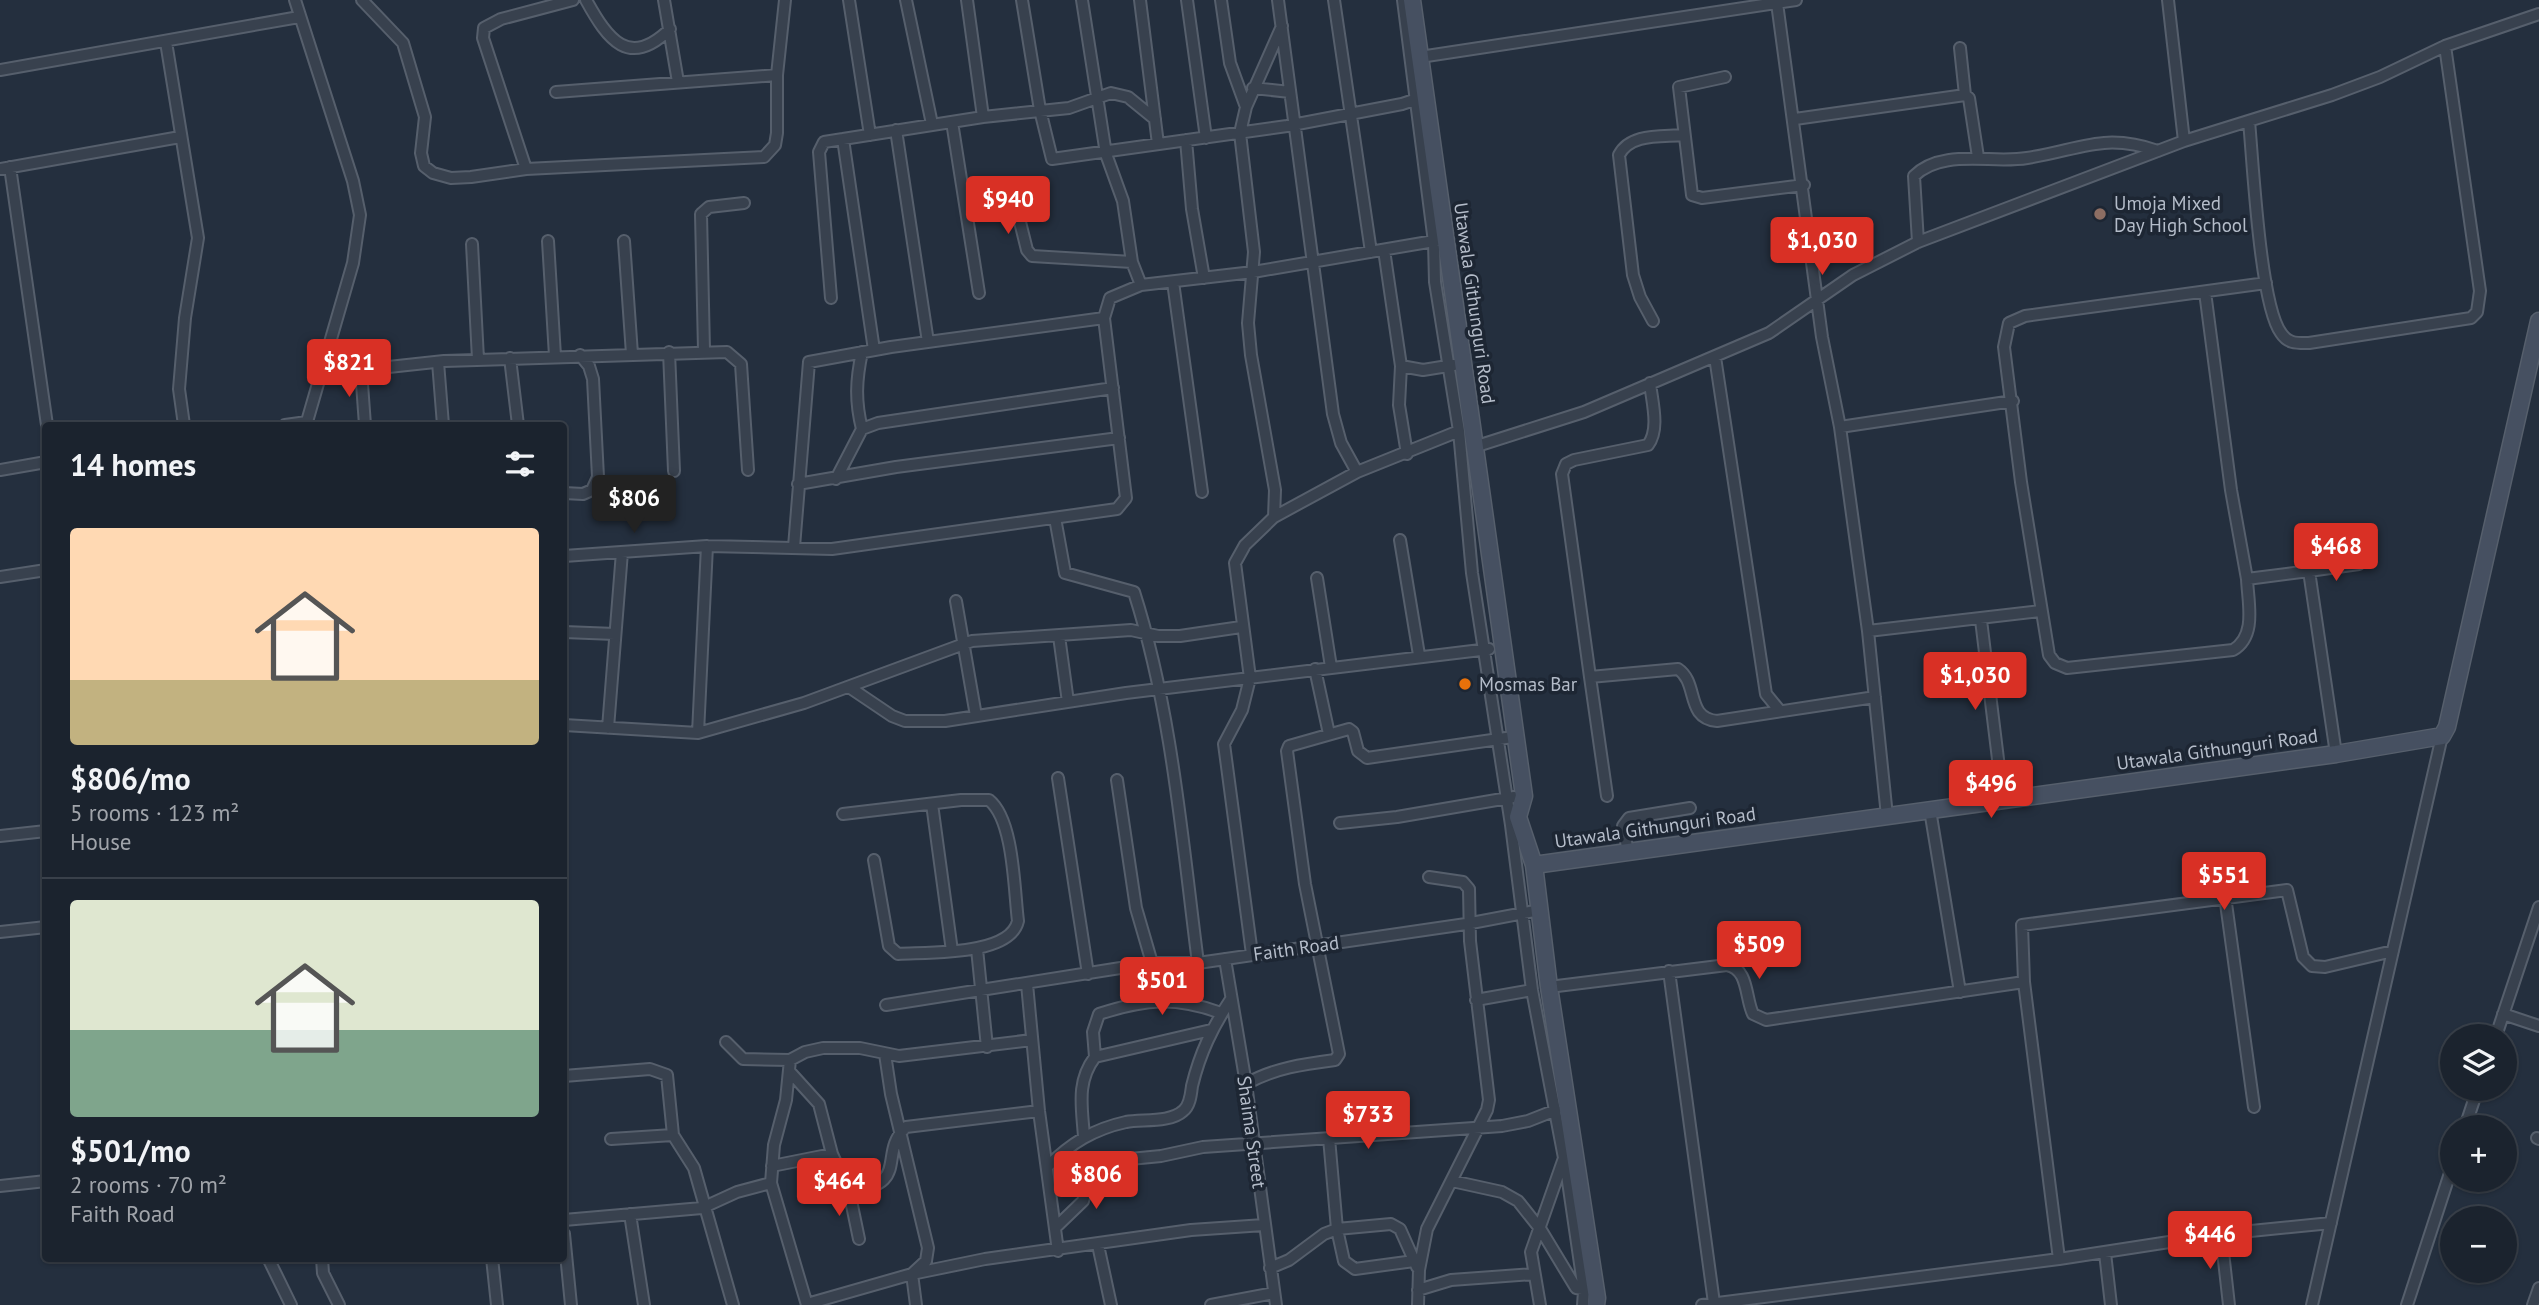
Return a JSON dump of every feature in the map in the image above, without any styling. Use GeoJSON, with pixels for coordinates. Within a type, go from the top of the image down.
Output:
{"type":"FeatureCollection","features":[{"type":"Feature","properties":{"kind":"street"},"geometry":{"type":"LineString","coordinates":[[295,0],[353,181],[360,215],[353,263],[308,422]]}},
{"type":"Feature","properties":{"kind":"street"},"geometry":{"type":"LineString","coordinates":[[362,0],[403,43],[425,117],[421,153],[424,166],[433,173],[451,178],[526,169],[751,159],[770,153],[777,134],[777,75],[785,0]]}},
{"type":"Feature","properties":{"kind":"street"},"geometry":{"type":"LineString","coordinates":[[526,169],[483,38],[484,28],[501,19],[573,0]]}},
{"type":"Feature","properties":{"kind":"street"},"geometry":{"type":"LineString","coordinates":[[586,0],[615,42],[624,48],[639,50],[670,29]]}},
{"type":"Feature","properties":{"kind":"street"},"geometry":{"type":"LineString","coordinates":[[664,0],[677,82]]}},
{"type":"Feature","properties":{"kind":"street"},"geometry":{"type":"LineString","coordinates":[[849,0],[870,135]]}},
{"type":"Feature","properties":{"kind":"street"},"geometry":{"type":"LineString","coordinates":[[906,0],[932,124]]}},
{"type":"Feature","properties":{"kind":"street"},"geometry":{"type":"LineString","coordinates":[[967,0],[983,117]]}},
{"type":"Feature","properties":{"kind":"street"},"geometry":{"type":"LineString","coordinates":[[1022,0],[1040,110],[1052,159],[1106,154],[1295,124],[1420,98],[1403,0]]}},
{"type":"Feature","properties":{"kind":"street"},"geometry":{"type":"LineString","coordinates":[[1082,0],[1106,154],[1122,201],[1132,262],[1141,285]]}},
{"type":"Feature","properties":{"kind":"street"},"geometry":{"type":"LineString","coordinates":[[1140,0],[1158,144]]}},
{"type":"Feature","properties":{"kind":"street"},"geometry":{"type":"LineString","coordinates":[[1187,0],[1206,138]]}},
{"type":"Feature","properties":{"kind":"street"},"geometry":{"type":"LineString","coordinates":[[1221,0],[1230,63],[1246,107]]}},
{"type":"Feature","properties":{"kind":"street"},"geometry":{"type":"LineString","coordinates":[[1278,0],[1334,414],[1341,443],[1357,472]]}},
{"type":"Feature","properties":{"kind":"street"},"geometry":{"type":"LineString","coordinates":[[1334,0],[1371,252]]}},
{"type":"Feature","properties":{"kind":"street","name":"Utawala Githunguri Road"},"geometry":{"type":"LineString","coordinates":[[1412,0],[1420,57],[1420,98],[1455,364],[1462,414],[1474,447],[1502,646],[1506,738],[1518,817],[1534,865],[2336,754],[2442,736]]}},
{"type":"Feature","properties":{"kind":"street"},"geometry":{"type":"LineString","coordinates":[[1420,57],[1796,0]]}},
{"type":"Feature","properties":{"kind":"street"},"geometry":{"type":"LineString","coordinates":[[2168,0],[2184,141]]}},
{"type":"Feature","properties":{"kind":"street"},"geometry":{"type":"LineString","coordinates":[[1776,3],[1795,119],[1817,299],[1840,427],[1868,631],[1888,816]]}},
{"type":"Feature","properties":{"kind":"street"},"geometry":{"type":"LineString","coordinates":[[1474,447],[1584,412],[1769,333],[1853,275],[1918,242],[2184,141],[2380,77],[2445,46],[2539,14]]}},
{"type":"Feature","properties":{"kind":"street"},"geometry":{"type":"LineString","coordinates":[[0,70],[299,17]]}},
{"type":"Feature","properties":{"kind":"street"},"geometry":{"type":"LineString","coordinates":[[1273,517],[1275,490],[1251,355],[1248,323],[1253,272],[1252,227],[1240,133],[1253,88],[1282,26]]}},
{"type":"Feature","properties":{"kind":"street"},"geometry":{"type":"LineString","coordinates":[[166,42],[198,238],[185,318],[179,388],[184,422]]}},
{"type":"Feature","properties":{"kind":"street"},"geometry":{"type":"LineString","coordinates":[[2249,121],[2266,283],[2273,319],[2282,335],[2291,343],[2309,344],[2471,318],[2477,312],[2480,291],[2445,46]]}},
{"type":"Feature","properties":{"kind":"street"},"geometry":{"type":"LineString","coordinates":[[1960,48],[1965,95],[1969,98],[1978,157]]}},
{"type":"Feature","properties":{"kind":"street"},"geometry":{"type":"LineString","coordinates":[[556,92],[777,75]]}},
{"type":"Feature","properties":{"kind":"street"},"geometry":{"type":"LineString","coordinates":[[1725,77],[1679,87],[1692,195],[1696,197],[1804,185]]}},
{"type":"Feature","properties":{"kind":"street"},"geometry":{"type":"LineString","coordinates":[[1253,88],[1290,92]]}},
{"type":"Feature","properties":{"kind":"street"},"geometry":{"type":"LineString","coordinates":[[831,298],[819,152],[824,142],[1040,110],[1098,100],[1111,93],[1120,94],[1155,119]]}},
{"type":"Feature","properties":{"kind":"street"},"geometry":{"type":"LineString","coordinates":[[1795,119],[1965,95]]}},
{"type":"Feature","properties":{"kind":"street"},"geometry":{"type":"LineString","coordinates":[[952,122],[979,293]]}},
{"type":"Feature","properties":{"kind":"street"},"geometry":{"type":"LineString","coordinates":[[896,130],[928,342]]}},
{"type":"Feature","properties":{"kind":"street"},"geometry":{"type":"LineString","coordinates":[[1653,321],[1640,297],[1633,275],[1619,155],[1624,145],[1633,140],[1683,135]]}},
{"type":"Feature","properties":{"kind":"street"},"geometry":{"type":"LineString","coordinates":[[47,422],[5,168],[180,137]]}},
{"type":"Feature","properties":{"kind":"street"},"geometry":{"type":"LineString","coordinates":[[836,479],[862,429],[856,404],[856,381],[868,351],[843,139]]}},
{"type":"Feature","properties":{"kind":"street"},"geometry":{"type":"LineString","coordinates":[[1186,140],[1192,209],[1204,278]]}},
{"type":"Feature","properties":{"kind":"street"},"geometry":{"type":"LineString","coordinates":[[1918,242],[1914,176],[1925,166],[1978,157],[2027,158],[2092,142],[2127,143],[2158,151]]}},
{"type":"Feature","properties":{"kind":"street"},"geometry":{"type":"LineString","coordinates":[[964,196],[1001,188],[1013,194],[1027,250],[1032,256],[1132,262]]}},
{"type":"Feature","properties":{"kind":"street"},"geometry":{"type":"LineString","coordinates":[[704,351],[701,214],[709,207],[744,203]]}},
{"type":"Feature","properties":{"kind":"street"},"geometry":{"type":"LineString","coordinates":[[567,556],[707,546],[811,549],[866,545],[1117,509],[1124,504],[1104,318],[1110,298],[1141,285],[1253,272],[1440,240]]}},
{"type":"Feature","properties":{"kind":"street"},"geometry":{"type":"LineString","coordinates":[[624,241],[632,354]]}},
{"type":"Feature","properties":{"kind":"street"},"geometry":{"type":"LineString","coordinates":[[548,242],[555,356]]}},
{"type":"Feature","properties":{"kind":"street"},"geometry":{"type":"LineString","coordinates":[[472,244],[478,359]]}},
{"type":"Feature","properties":{"kind":"street"},"geometry":{"type":"LineString","coordinates":[[1384,250],[1401,366],[1399,405],[1407,454]]}},
{"type":"Feature","properties":{"kind":"street"},"geometry":{"type":"LineString","coordinates":[[1172,282],[1202,492]]}},
{"type":"Feature","properties":{"kind":"street"},"geometry":{"type":"LineString","coordinates":[[2205,292],[2231,490],[2247,579],[2249,628],[2246,637],[2232,650],[2067,668],[2055,663],[2049,655],[2040,611],[2004,347],[2010,323],[2025,316],[2266,283]]}},
{"type":"Feature","properties":{"kind":"street"},"geometry":{"type":"LineString","coordinates":[[794,547],[809,362],[928,342],[1104,318]]}},
{"type":"Feature","properties":{"kind":"street"},"geometry":{"type":"LineString","coordinates":[[2312,1305],[2539,321]]}},
{"type":"Feature","properties":{"kind":"street"},"geometry":{"type":"LineString","coordinates":[[669,352],[674,471]]}},
{"type":"Feature","properties":{"kind":"street"},"geometry":{"type":"LineString","coordinates":[[323,361],[343,369],[361,370],[478,359],[727,352],[741,364],[748,470]]}},
{"type":"Feature","properties":{"kind":"street"},"geometry":{"type":"LineString","coordinates":[[567,493],[583,494],[592,491],[598,477],[593,379],[589,366],[580,355]]}},
{"type":"Feature","properties":{"kind":"street"},"geometry":{"type":"LineString","coordinates":[[1715,357],[1766,694],[1780,711]]}},
{"type":"Feature","properties":{"kind":"street"},"geometry":{"type":"LineString","coordinates":[[510,358],[518,422]]}},
{"type":"Feature","properties":{"kind":"street"},"geometry":{"type":"LineString","coordinates":[[438,362],[443,422]]}},
{"type":"Feature","properties":{"kind":"street"},"geometry":{"type":"LineString","coordinates":[[1401,366],[1423,370],[1455,364]]}},
{"type":"Feature","properties":{"kind":"street"},"geometry":{"type":"LineString","coordinates":[[361,370],[365,422]]}},
{"type":"Feature","properties":{"kind":"street"},"geometry":{"type":"LineString","coordinates":[[1607,796],[1562,474],[1566,464],[1574,460],[1648,445],[1653,438],[1654,425],[1650,383]]}},
{"type":"Feature","properties":{"kind":"street"},"geometry":{"type":"LineString","coordinates":[[862,429],[878,423],[1113,388]]}},
{"type":"Feature","properties":{"kind":"street"},"geometry":{"type":"LineString","coordinates":[[1840,427],[2013,401]]}},
{"type":"Feature","properties":{"kind":"street"},"geometry":{"type":"LineString","coordinates":[[1246,1084],[1290,1067],[1335,1060],[1339,1054],[1317,944],[1287,751],[1296,741],[1345,729],[1353,732],[1358,751],[1367,758],[1506,738],[1472,573],[1459,431],[1462,414]]}},
{"type":"Feature","properties":{"kind":"street"},"geometry":{"type":"LineString","coordinates":[[1252,954],[1224,744],[1242,710],[1250,678],[1241,627],[1235,564],[1237,555],[1273,517],[1357,472],[1459,431]]}},
{"type":"Feature","properties":{"kind":"street"},"geometry":{"type":"LineString","coordinates":[[798,484],[896,467],[1119,438]]}},
{"type":"Feature","properties":{"kind":"street"},"geometry":{"type":"LineString","coordinates":[[0,470],[42,463]]}},
{"type":"Feature","properties":{"kind":"street"},"geometry":{"type":"LineString","coordinates":[[1055,518],[1065,573],[1134,592],[1147,634],[1158,689],[1198,963]]}},
{"type":"Feature","properties":{"kind":"street"},"geometry":{"type":"LineString","coordinates":[[1400,540],[1419,656]]}},
{"type":"Feature","properties":{"kind":"street"},"geometry":{"type":"LineString","coordinates":[[698,733],[707,546]]}},
{"type":"Feature","properties":{"kind":"street"},"geometry":{"type":"LineString","coordinates":[[608,728],[622,552]]}},
{"type":"Feature","properties":{"kind":"street"},"geometry":{"type":"LineString","coordinates":[[2247,579],[2359,564]]}},
{"type":"Feature","properties":{"kind":"street"},"geometry":{"type":"LineString","coordinates":[[0,577],[42,571]]}},
{"type":"Feature","properties":{"kind":"street"},"geometry":{"type":"LineString","coordinates":[[2309,571],[2336,754]]}},
{"type":"Feature","properties":{"kind":"street"},"geometry":{"type":"LineString","coordinates":[[1317,578],[1331,667]]}},
{"type":"Feature","properties":{"kind":"street"},"geometry":{"type":"LineString","coordinates":[[956,601],[976,716]]}},
{"type":"Feature","properties":{"kind":"street"},"geometry":{"type":"LineString","coordinates":[[1868,631],[1981,620],[2040,611]]}},
{"type":"Feature","properties":{"kind":"street"},"geometry":{"type":"LineString","coordinates":[[1981,620],[2003,800]]}},
{"type":"Feature","properties":{"kind":"street"},"geometry":{"type":"LineString","coordinates":[[567,725],[698,733],[849,688],[965,643],[993,638],[1131,630],[1180,636],[1241,627]]}},
{"type":"Feature","properties":{"kind":"street"},"geometry":{"type":"LineString","coordinates":[[567,632],[615,634]]}},
{"type":"Feature","properties":{"kind":"street"},"geometry":{"type":"LineString","coordinates":[[1059,636],[1068,702]]}},
{"type":"Feature","properties":{"kind":"street"},"geometry":{"type":"LineString","coordinates":[[849,688],[892,716],[905,721],[945,721],[1158,689],[1502,646]]}},
{"type":"Feature","properties":{"kind":"street"},"geometry":{"type":"LineString","coordinates":[[1315,669],[1329,734]]}},
{"type":"Feature","properties":{"kind":"street"},"geometry":{"type":"LineString","coordinates":[[1590,677],[1678,669],[1686,676],[1699,714],[1707,720],[1875,697]]}},
{"type":"Feature","properties":{"kind":"street"},"geometry":{"type":"LineString","coordinates":[[1058,778],[1088,974]]}},
{"type":"Feature","properties":{"kind":"street"},"geometry":{"type":"LineString","coordinates":[[1116,780],[1136,908],[1152,963]]}},
{"type":"Feature","properties":{"kind":"street"},"geometry":{"type":"LineString","coordinates":[[1340,823],[1397,817],[1515,797],[1521,914],[1532,990],[1592,1296]]}},
{"type":"Feature","properties":{"kind":"street"},"geometry":{"type":"LineString","coordinates":[[843,814],[989,800],[1003,816],[1018,921],[1010,937],[977,949],[898,954],[888,946],[874,860]]}},
{"type":"Feature","properties":{"kind":"street"},"geometry":{"type":"LineString","coordinates":[[932,804],[953,951]]}},
{"type":"Feature","properties":{"kind":"street"},"geometry":{"type":"LineString","coordinates":[[1628,852],[1623,826],[1629,818],[1690,808]]}},
{"type":"Feature","properties":{"kind":"street"},"geometry":{"type":"LineString","coordinates":[[1930,810],[1960,992]]}},
{"type":"Feature","properties":{"kind":"street"},"geometry":{"type":"LineString","coordinates":[[0,836],[42,831]]}},
{"type":"Feature","properties":{"kind":"street"},"geometry":{"type":"LineString","coordinates":[[1534,865],[1592,1296]]}},
{"type":"Feature","properties":{"kind":"street"},"geometry":{"type":"LineString","coordinates":[[1416,1266],[1427,1229],[1479,1127],[1489,1100],[1476,1000],[1467,883],[1429,877]]}},
{"type":"Feature","properties":{"kind":"street"},"geometry":{"type":"LineString","coordinates":[[2059,1259],[2024,982],[2022,925],[2225,896],[2287,890],[2303,957],[2312,966],[2325,967],[2393,951]]}},
{"type":"Feature","properties":{"kind":"street"},"geometry":{"type":"LineString","coordinates":[[2225,896],[2254,1107]]}},
{"type":"Feature","properties":{"kind":"street"},"geometry":{"type":"LineString","coordinates":[[2500,1024],[2539,907]]}},
{"type":"Feature","properties":{"kind":"street","name":"Faith Road"},"geometry":{"type":"LineString","coordinates":[[886,1005],[1152,963],[1198,963],[1471,923],[1540,910]]}},
{"type":"Feature","properties":{"kind":"street"},"geometry":{"type":"LineString","coordinates":[[0,932],[42,927]]}},
{"type":"Feature","properties":{"kind":"street"},"geometry":{"type":"LineString","coordinates":[[977,949],[987,1047]]}},
{"type":"Feature","properties":{"kind":"street","name":"Shaima Street"},"geometry":{"type":"LineString","coordinates":[[1225,959],[1246,1084],[1275,1299]]}},
{"type":"Feature","properties":{"kind":"street"},"geometry":{"type":"LineString","coordinates":[[1549,987],[1727,965],[1737,968],[1753,1014],[1766,1020],[2024,982]]}},
{"type":"Feature","properties":{"kind":"street"},"geometry":{"type":"LineString","coordinates":[[1669,971],[1708,1304],[2105,1253],[2221,1234],[2331,1223]]}},
{"type":"Feature","properties":{"kind":"street"},"geometry":{"type":"LineString","coordinates":[[1027,984],[1039,1111],[1058,1251]]}},
{"type":"Feature","properties":{"kind":"street"},"geometry":{"type":"LineString","coordinates":[[1476,1000],[1532,990]]}},
{"type":"Feature","properties":{"kind":"street"},"geometry":{"type":"LineString","coordinates":[[1048,1166],[1066,1148],[1096,1130],[1128,1122],[1170,1117],[1183,1112],[1189,1102],[1199,1056],[1211,1030],[1231,999]]}},
{"type":"Feature","properties":{"kind":"street"},"geometry":{"type":"LineString","coordinates":[[1095,1057],[1093,1032],[1099,1014],[1149,1002],[1176,1001],[1221,1013]]}},
{"type":"Feature","properties":{"kind":"street"},"geometry":{"type":"LineString","coordinates":[[2503,1014],[2539,1026]]}},
{"type":"Feature","properties":{"kind":"street"},"geometry":{"type":"LineString","coordinates":[[1084,1137],[1080,1087],[1086,1069],[1095,1057],[1211,1030]]}},
{"type":"Feature","properties":{"kind":"street"},"geometry":{"type":"LineString","coordinates":[[1032,1041],[899,1056],[860,1048],[823,1048],[805,1052],[790,1066],[771,1183],[807,1305],[912,1274],[985,1259],[1058,1251],[1191,1230],[1264,1225]]}},
{"type":"Feature","properties":{"kind":"street"},"geometry":{"type":"LineString","coordinates":[[726,1042],[743,1059],[790,1066],[816,1098],[832,1154],[849,1191],[859,1239]]}},
{"type":"Feature","properties":{"kind":"street"},"geometry":{"type":"LineString","coordinates":[[885,1054],[928,1248],[926,1261],[912,1274]]}},
{"type":"Feature","properties":{"kind":"street"},"geometry":{"type":"LineString","coordinates":[[567,1076],[650,1069],[663,1072],[671,1093],[673,1135],[691,1161],[733,1305]]}},
{"type":"Feature","properties":{"kind":"street"},"geometry":{"type":"LineString","coordinates":[[1055,1228],[1083,1201],[1092,1171],[1100,1162],[1203,1147],[1479,1127],[1528,1121],[1556,1110]]}},
{"type":"Feature","properties":{"kind":"street"},"geometry":{"type":"LineString","coordinates":[[849,1191],[874,1189],[881,1183],[891,1167],[901,1132],[916,1124],[1039,1111]]}},
{"type":"Feature","properties":{"kind":"street"},"geometry":{"type":"LineString","coordinates":[[611,1139],[673,1135]]}},
{"type":"Feature","properties":{"kind":"street"},"geometry":{"type":"LineString","coordinates":[[1329,1138],[1337,1229],[1348,1267],[1416,1266]]}},
{"type":"Feature","properties":{"kind":"street"},"geometry":{"type":"LineString","coordinates":[[772,1166],[832,1154]]}},
{"type":"Feature","properties":{"kind":"street"},"geometry":{"type":"LineString","coordinates":[[1540,1305],[1531,1252],[1541,1230],[1564,1158]]}},
{"type":"Feature","properties":{"kind":"street"},"geometry":{"type":"LineString","coordinates":[[0,1186],[42,1181]]}},
{"type":"Feature","properties":{"kind":"street"},"geometry":{"type":"LineString","coordinates":[[1451,1181],[1511,1195],[1541,1230],[1576,1288],[1592,1296]]}},
{"type":"Feature","properties":{"kind":"street"},"geometry":{"type":"LineString","coordinates":[[567,1220],[706,1207],[737,1192],[771,1183]]}},
{"type":"Feature","properties":{"kind":"street"},"geometry":{"type":"LineString","coordinates":[[2407,1305],[2444,1192]]}},
{"type":"Feature","properties":{"kind":"street"},"geometry":{"type":"LineString","coordinates":[[630,1213],[643,1305]]}},
{"type":"Feature","properties":{"kind":"street"},"geometry":{"type":"LineString","coordinates":[[1270,1268],[1337,1229],[1396,1225],[1416,1266],[1418,1305]]}},
{"type":"Feature","properties":{"kind":"street"},"geometry":{"type":"LineString","coordinates":[[2221,1234],[2229,1305]]}},
{"type":"Feature","properties":{"kind":"street"},"geometry":{"type":"LineString","coordinates":[[1098,1245],[1111,1305]]}},
{"type":"Feature","properties":{"kind":"street"},"geometry":{"type":"LineString","coordinates":[[2105,1253],[2111,1305]]}},
{"type":"Feature","properties":{"kind":"street"},"geometry":{"type":"LineString","coordinates":[[270,1262],[291,1305]]}},
{"type":"Feature","properties":{"kind":"street"},"geometry":{"type":"LineString","coordinates":[[323,1262],[323,1273],[339,1305]]}},
{"type":"Feature","properties":{"kind":"street"},"geometry":{"type":"LineString","coordinates":[[492,1262],[497,1305]]}},
{"type":"Feature","properties":{"kind":"street"},"geometry":{"type":"LineString","coordinates":[[567,1262],[571,1305]]}},
{"type":"Feature","properties":{"kind":"street"},"geometry":{"type":"LineString","coordinates":[[912,1274],[916,1305]]}},
{"type":"Feature","properties":{"kind":"street"},"geometry":{"type":"LineString","coordinates":[[1418,1290],[1451,1280],[1534,1274]]}},
{"type":"Feature","properties":{"kind":"street"},"geometry":{"type":"LineString","coordinates":[[2533,1305],[2539,1288]]}},
{"type":"Feature","properties":{"kind":"street"},"geometry":{"type":"LineString","coordinates":[[1583,1305],[1592,1296]]}},
{"type":"Feature","properties":{"kind":"street"},"geometry":{"type":"LineString","coordinates":[[1211,1305],[1275,1299]]}},
{"type":"Feature","properties":{"kind":"place","name":"Umoja Mixed Day High School"},"geometry":{"type":"Point","coordinates":[2100,214]}},
{"type":"Feature","properties":{"kind":"place","name":"Mosmas Bar"},"geometry":{"type":"Point","coordinates":[1465,684]}}]}
